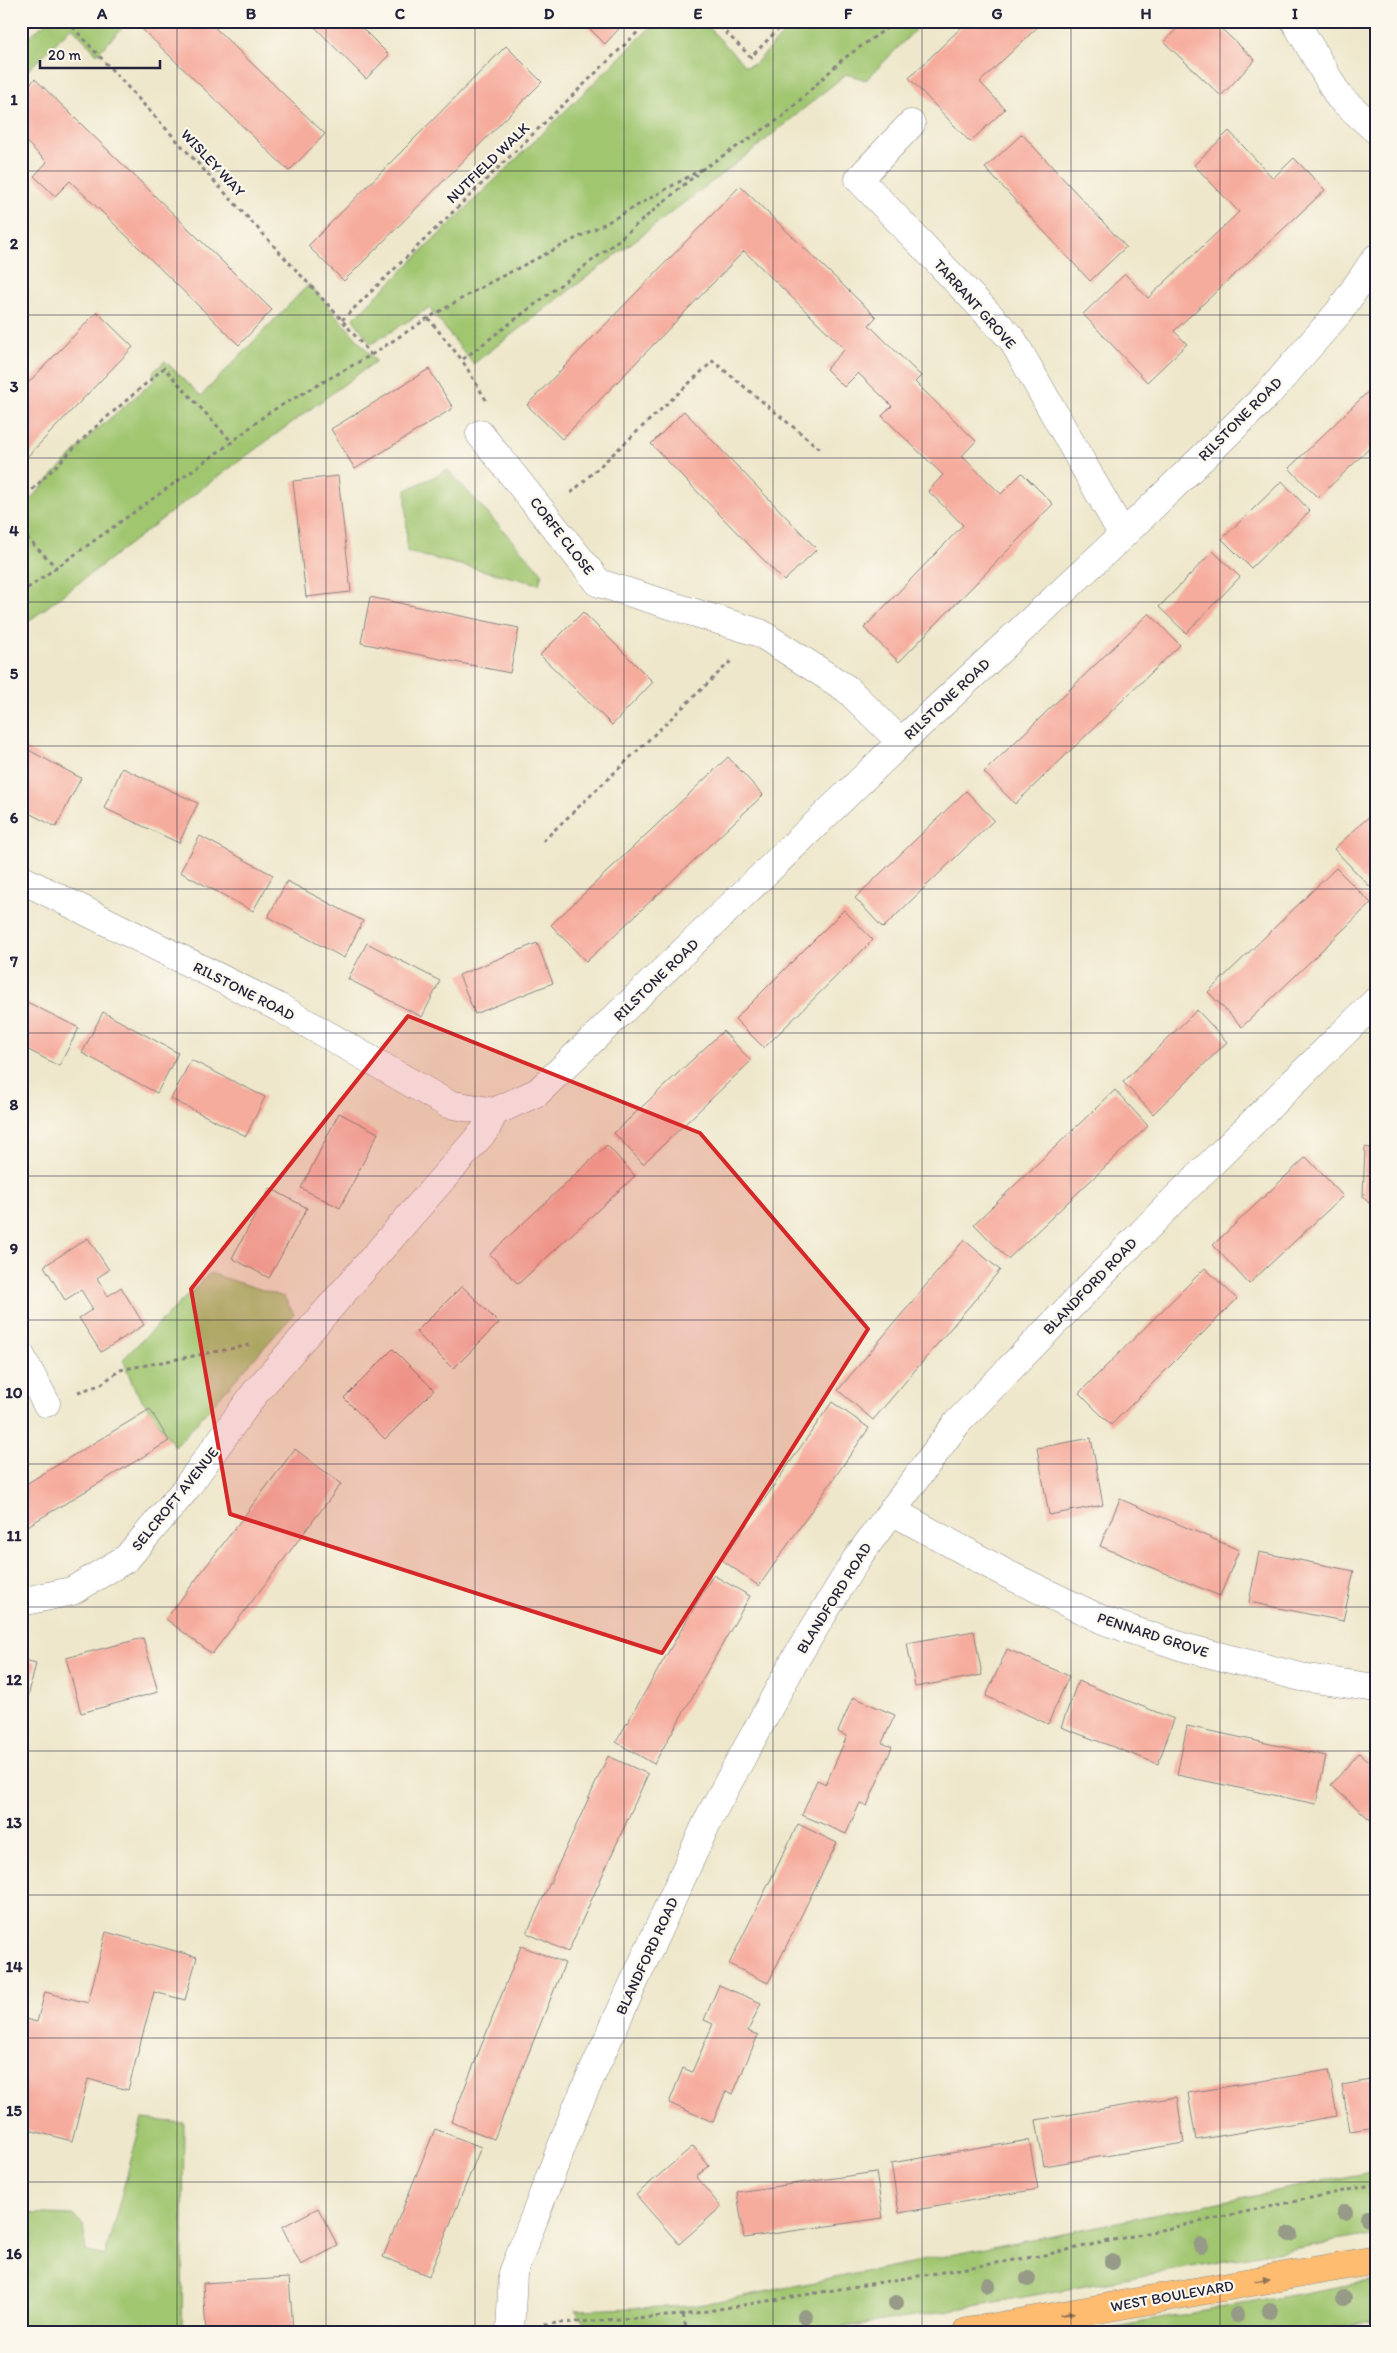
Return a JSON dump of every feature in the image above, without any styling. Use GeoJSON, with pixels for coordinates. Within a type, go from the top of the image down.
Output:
{"type":"FeatureCollection","features":[{"type":"Feature","properties":{"kind":"main road","name":"WEST BOULEVARD"},"geometry":{"type":"LineString","coordinates":[[967,2332],[1376,2260]]}},
{"type":"Feature","properties":{"kind":"street"},"geometry":{"type":"LineString","coordinates":[[1295,21],[1339,97],[1376,130]]}},
{"type":"Feature","properties":{"kind":"street","name":"TARRANT GROVE"},"geometry":{"type":"LineString","coordinates":[[911,124],[859,179],[1012,339],[1123,535]]}},
{"type":"Feature","properties":{"kind":"street","name":"RILSTONE ROAD"},"geometry":{"type":"LineString","coordinates":[[21,879],[280,1008],[448,1104],[494,1112],[538,1092],[901,742],[1123,535],[1267,394],[1339,312],[1376,258]]}},
{"type":"Feature","properties":{"kind":"street","name":"CORFE CLOSE"},"geometry":{"type":"LineString","coordinates":[[480,434],[599,583],[760,633],[847,689],[901,742]]}},
{"type":"Feature","properties":{"kind":"street","name":"BLANDFORD ROAD"},"geometry":{"type":"LineString","coordinates":[[509,2329],[514,2273],[576,2110],[710,1816],[796,1658],[858,1558],[956,1424],[1175,1199],[1371,1016]]}},
{"type":"Feature","properties":{"kind":"street","name":"SELCROFT AVENUE"},"geometry":{"type":"LineString","coordinates":[[21,1602],[72,1591],[127,1558],[184,1491],[254,1393],[486,1129],[494,1112]]}},
{"type":"Feature","properties":{"kind":"street"},"geometry":{"type":"LineString","coordinates":[[22,1361],[46,1403]]}},
{"type":"Feature","properties":{"kind":"street","name":"PENNARD GROVE"},"geometry":{"type":"LineString","coordinates":[[892,1511],[1005,1573],[1105,1621],[1183,1647],[1301,1677],[1376,1688]]}},
{"type":"Feature","properties":{"kind":"path","name":"WISLEY WAY"},"geometry":{"type":"LineString","coordinates":[[67,21],[342,320],[371,355]]}},
{"type":"Feature","properties":{"kind":"path","name":"NUTFIELD WALK"},"geometry":{"type":"LineString","coordinates":[[342,320],[649,21]]}},
{"type":"Feature","properties":{"kind":"path"},"geometry":{"type":"LineString","coordinates":[[714,21],[751,57],[786,21]]}},
{"type":"Feature","properties":{"kind":"path"},"geometry":{"type":"LineString","coordinates":[[21,593],[232,442],[268,413],[371,355],[428,318],[702,169],[781,118],[843,59],[897,21]]}},
{"type":"Feature","properties":{"kind":"path"},"geometry":{"type":"LineString","coordinates":[[462,360],[610,247],[702,169]]}},
{"type":"Feature","properties":{"kind":"path"},"geometry":{"type":"LineString","coordinates":[[428,318],[462,360],[496,418],[480,434]]}},
{"type":"Feature","properties":{"kind":"path"},"geometry":{"type":"LineString","coordinates":[[547,516],[713,361],[820,449]]}},
{"type":"Feature","properties":{"kind":"path"},"geometry":{"type":"LineString","coordinates":[[21,501],[92,430],[164,368],[232,442]]}},
{"type":"Feature","properties":{"kind":"path"},"geometry":{"type":"LineString","coordinates":[[21,532],[57,568]]}},
{"type":"Feature","properties":{"kind":"path"},"geometry":{"type":"LineString","coordinates":[[543,841],[760,633]]}},
{"type":"Feature","properties":{"kind":"path"},"geometry":{"type":"LineString","coordinates":[[46,1403],[100,1385],[120,1370],[251,1345]]}},
{"type":"Feature","properties":{"kind":"path"},"geometry":{"type":"LineString","coordinates":[[509,2329],[683,2315],[1039,2256],[1376,2184]]}},
{"type":"Feature","properties":{"kind":"path"},"geometry":{"type":"LineString","coordinates":[[683,2315],[687,2332]]}},
{"type":"Feature","properties":{"kind":"highlighted area"},"geometry":{"type":"Polygon","coordinates":[[[408,1016],[700,1133],[868,1329],[662,1653],[230,1514],[191,1289],[408,1016]]]}},
{"type":"Feature","properties":{"kind":"green space"},"geometry":{"type":"Polygon","coordinates":[[[48,21],[129,21],[97,54],[72,27],[21,77],[21,43],[48,21]]]}},
{"type":"Feature","properties":{"kind":"green space"},"geometry":{"type":"Polygon","coordinates":[[[657,21],[703,21],[745,66],[755,64],[795,21],[924,21],[866,80],[846,74],[752,151],[473,364],[429,308],[371,344],[353,319],[657,21]]]}},
{"type":"Feature","properties":{"kind":"green space"},"geometry":{"type":"Polygon","coordinates":[[[309,284],[376,361],[204,487],[21,627],[21,539],[24,535],[21,527],[21,509],[93,433],[155,380],[153,372],[165,361],[201,396],[309,284]]]}},
{"type":"Feature","properties":{"kind":"green space"},"geometry":{"type":"Polygon","coordinates":[[[448,470],[542,573],[539,584],[407,552],[406,490],[448,470]]]}},
{"type":"Feature","properties":{"kind":"green space"},"geometry":{"type":"Polygon","coordinates":[[[210,1273],[284,1297],[294,1314],[175,1447],[134,1388],[123,1359],[210,1273]]]}},
{"type":"Feature","properties":{"kind":"green space"},"geometry":{"type":"Polygon","coordinates":[[[142,2119],[184,2123],[182,2332],[21,2332],[21,2213],[72,2215],[83,2224],[86,2251],[105,2256],[142,2119]]]}},
{"type":"Feature","properties":{"kind":"green space"},"geometry":{"type":"Polygon","coordinates":[[[1376,2171],[1376,2234],[951,2310],[814,2332],[592,2332],[575,2310],[693,2306],[1376,2171]]]}},
{"type":"Feature","properties":{"kind":"green space"},"geometry":{"type":"Polygon","coordinates":[[[1376,2280],[1376,2320],[1313,2332],[1088,2332],[1376,2280]]]}},
{"type":"Feature","properties":{"kind":"building"},"geometry":{"type":"Polygon","coordinates":[[[150,21],[208,21],[325,134],[289,171],[142,29],[150,21]]]}},
{"type":"Feature","properties":{"kind":"building"},"geometry":{"type":"Polygon","coordinates":[[[309,21],[355,21],[389,55],[366,79],[309,21]]]}},
{"type":"Feature","properties":{"kind":"building"},"geometry":{"type":"Polygon","coordinates":[[[582,21],[626,21],[605,44],[582,21]]]}},
{"type":"Feature","properties":{"kind":"building"},"geometry":{"type":"Polygon","coordinates":[[[968,21],[1044,21],[980,82],[1005,109],[970,142],[909,78],[968,21]]]}},
{"type":"Feature","properties":{"kind":"building"},"geometry":{"type":"Polygon","coordinates":[[[1184,21],[1213,21],[1255,60],[1221,96],[1164,42],[1184,21]]]}},
{"type":"Feature","properties":{"kind":"building"},"geometry":{"type":"Polygon","coordinates":[[[506,46],[542,82],[344,281],[308,246],[506,46]]]}},
{"type":"Feature","properties":{"kind":"building"},"geometry":{"type":"Polygon","coordinates":[[[35,79],[272,310],[239,345],[70,181],[55,196],[34,176],[47,162],[21,137],[21,93],[35,79]]]}},
{"type":"Feature","properties":{"kind":"building"},"geometry":{"type":"Polygon","coordinates":[[[1229,131],[1273,178],[1294,158],[1325,190],[1174,331],[1187,344],[1147,382],[1083,314],[1125,274],[1148,298],[1239,212],[1194,165],[1229,131]]]}},
{"type":"Feature","properties":{"kind":"building"},"geometry":{"type":"Polygon","coordinates":[[[1022,134],[1126,247],[1090,281],[985,168],[1022,134]]]}},
{"type":"Feature","properties":{"kind":"building"},"geometry":{"type":"Polygon","coordinates":[[[740,186],[876,317],[869,325],[921,376],[915,382],[976,441],[962,456],[1001,494],[1022,473],[1053,504],[899,662],[864,628],[963,525],[928,491],[943,475],[882,416],[892,406],[858,373],[844,387],[826,369],[845,349],[744,251],[562,439],[527,405],[740,186]]]}},
{"type":"Feature","properties":{"kind":"building"},"geometry":{"type":"Polygon","coordinates":[[[97,312],[133,347],[21,463],[21,390],[97,312]]]}},
{"type":"Feature","properties":{"kind":"building"},"geometry":{"type":"Polygon","coordinates":[[[429,369],[453,408],[355,469],[331,429],[429,369]]]}},
{"type":"Feature","properties":{"kind":"building"},"geometry":{"type":"Polygon","coordinates":[[[1376,384],[1376,442],[1318,498],[1289,468],[1376,384]]]}},
{"type":"Feature","properties":{"kind":"building"},"geometry":{"type":"Polygon","coordinates":[[[684,411],[817,549],[784,581],[651,444],[684,411]]]}},
{"type":"Feature","properties":{"kind":"building"},"geometry":{"type":"Polygon","coordinates":[[[338,476],[351,592],[306,597],[293,481],[338,476]]]}},
{"type":"Feature","properties":{"kind":"building"},"geometry":{"type":"Polygon","coordinates":[[[1282,481],[1310,511],[1251,568],[1222,539],[1282,481]]]}},
{"type":"Feature","properties":{"kind":"building"},"geometry":{"type":"Polygon","coordinates":[[[1213,551],[1240,577],[1186,633],[1159,607],[1213,551]]]}},
{"type":"Feature","properties":{"kind":"building"},"geometry":{"type":"Polygon","coordinates":[[[370,597],[519,628],[510,673],[361,643],[370,597]]]}},
{"type":"Feature","properties":{"kind":"building"},"geometry":{"type":"Polygon","coordinates":[[[583,612],[653,682],[612,725],[540,655],[583,612]]]}},
{"type":"Feature","properties":{"kind":"building"},"geometry":{"type":"Polygon","coordinates":[[[1149,613],[1180,645],[1015,804],[984,772],[1149,613]]]}},
{"type":"Feature","properties":{"kind":"building"},"geometry":{"type":"Polygon","coordinates":[[[21,746],[81,778],[56,827],[21,809],[21,746]]]}},
{"type":"Feature","properties":{"kind":"building"},"geometry":{"type":"Polygon","coordinates":[[[728,757],[763,795],[586,962],[551,925],[728,757]]]}},
{"type":"Feature","properties":{"kind":"building"},"geometry":{"type":"Polygon","coordinates":[[[122,768],[198,803],[179,843],[104,808],[122,768]]]}},
{"type":"Feature","properties":{"kind":"building"},"geometry":{"type":"Polygon","coordinates":[[[966,791],[994,820],[883,928],[855,898],[966,791]]]}},
{"type":"Feature","properties":{"kind":"building"},"geometry":{"type":"Polygon","coordinates":[[[1376,810],[1376,893],[1334,849],[1376,810]]]}},
{"type":"Feature","properties":{"kind":"building"},"geometry":{"type":"Polygon","coordinates":[[[200,836],[273,875],[253,911],[180,872],[200,836]]]}},
{"type":"Feature","properties":{"kind":"building"},"geometry":{"type":"Polygon","coordinates":[[[1336,868],[1371,903],[1242,1027],[1208,992],[1336,868]]]}},
{"type":"Feature","properties":{"kind":"building"},"geometry":{"type":"Polygon","coordinates":[[[287,881],[363,921],[344,958],[268,917],[287,881]]]}},
{"type":"Feature","properties":{"kind":"building"},"geometry":{"type":"Polygon","coordinates":[[[844,910],[873,940],[764,1048],[735,1019],[844,910]]]}},
{"type":"Feature","properties":{"kind":"building"},"geometry":{"type":"Polygon","coordinates":[[[367,943],[440,981],[422,1017],[348,979],[367,943]]]}},
{"type":"Feature","properties":{"kind":"building"},"geometry":{"type":"Polygon","coordinates":[[[537,943],[553,983],[475,1014],[459,975],[537,943]]]}},
{"type":"Feature","properties":{"kind":"building"},"geometry":{"type":"Polygon","coordinates":[[[21,999],[79,1028],[59,1066],[21,1046],[21,999]]]}},
{"type":"Feature","properties":{"kind":"building"},"geometry":{"type":"Polygon","coordinates":[[[1197,1010],[1227,1042],[1153,1114],[1123,1082],[1197,1010]]]}},
{"type":"Feature","properties":{"kind":"building"},"geometry":{"type":"Polygon","coordinates":[[[103,1012],[178,1053],[157,1093],[82,1053],[103,1012]]]}},
{"type":"Feature","properties":{"kind":"building"},"geometry":{"type":"Polygon","coordinates":[[[723,1031],[751,1061],[643,1164],[614,1133],[723,1031]]]}},
{"type":"Feature","properties":{"kind":"building"},"geometry":{"type":"Polygon","coordinates":[[[191,1060],[265,1097],[246,1136],[171,1099],[191,1060]]]}},
{"type":"Feature","properties":{"kind":"building"},"geometry":{"type":"Polygon","coordinates":[[[1115,1090],[1148,1126],[1008,1259],[974,1224],[1115,1090]]]}},
{"type":"Feature","properties":{"kind":"building"},"geometry":{"type":"Polygon","coordinates":[[[339,1113],[378,1133],[340,1208],[301,1188],[339,1113]]]}},
{"type":"Feature","properties":{"kind":"building"},"geometry":{"type":"Polygon","coordinates":[[[607,1145],[635,1176],[518,1284],[490,1254],[607,1145]]]}},
{"type":"Feature","properties":{"kind":"building"},"geometry":{"type":"Polygon","coordinates":[[[1365,1147],[1376,1149],[1376,1210],[1363,1197],[1365,1147]]]}},
{"type":"Feature","properties":{"kind":"building"},"geometry":{"type":"Polygon","coordinates":[[[1306,1157],[1343,1196],[1249,1284],[1213,1245],[1306,1157]]]}},
{"type":"Feature","properties":{"kind":"building"},"geometry":{"type":"Polygon","coordinates":[[[270,1188],[307,1208],[269,1278],[232,1258],[270,1188]]]}},
{"type":"Feature","properties":{"kind":"building"},"geometry":{"type":"Polygon","coordinates":[[[88,1238],[109,1270],[97,1278],[108,1296],[121,1287],[144,1325],[101,1352],[79,1318],[93,1309],[81,1290],[65,1300],[44,1266],[88,1238]]]}},
{"type":"Feature","properties":{"kind":"building"},"geometry":{"type":"Polygon","coordinates":[[[964,1240],[1000,1270],[873,1420],[838,1390],[964,1240]]]}},
{"type":"Feature","properties":{"kind":"building"},"geometry":{"type":"Polygon","coordinates":[[[1205,1268],[1237,1299],[1111,1425],[1079,1393],[1205,1268]]]}},
{"type":"Feature","properties":{"kind":"building"},"geometry":{"type":"Polygon","coordinates":[[[462,1286],[499,1323],[453,1369],[416,1332],[462,1286]]]}},
{"type":"Feature","properties":{"kind":"building"},"geometry":{"type":"Polygon","coordinates":[[[393,1349],[434,1390],[385,1439],[344,1398],[393,1349]]]}},
{"type":"Feature","properties":{"kind":"building"},"geometry":{"type":"Polygon","coordinates":[[[832,1402],[869,1428],[759,1586],[722,1560],[832,1402]]]}},
{"type":"Feature","properties":{"kind":"building"},"geometry":{"type":"Polygon","coordinates":[[[150,1409],[169,1441],[21,1530],[21,1487],[150,1409]]]}},
{"type":"Feature","properties":{"kind":"building"},"geometry":{"type":"Polygon","coordinates":[[[1091,1438],[1103,1505],[1049,1515],[1037,1448],[1091,1438]]]}},
{"type":"Feature","properties":{"kind":"building"},"geometry":{"type":"Polygon","coordinates":[[[295,1449],[341,1484],[212,1654],[166,1619],[295,1449]]]}},
{"type":"Feature","properties":{"kind":"building"},"geometry":{"type":"Polygon","coordinates":[[[1120,1499],[1239,1550],[1220,1596],[1100,1546],[1120,1499]]]}},
{"type":"Feature","properties":{"kind":"building"},"geometry":{"type":"Polygon","coordinates":[[[1259,1552],[1354,1571],[1343,1621],[1249,1602],[1259,1552]]]}},
{"type":"Feature","properties":{"kind":"building"},"geometry":{"type":"Polygon","coordinates":[[[713,1575],[750,1596],[654,1764],[616,1742],[713,1575]]]}},
{"type":"Feature","properties":{"kind":"building"},"geometry":{"type":"Polygon","coordinates":[[[974,1631],[982,1675],[915,1687],[907,1643],[974,1631]]]}},
{"type":"Feature","properties":{"kind":"building"},"geometry":{"type":"Polygon","coordinates":[[[143,1638],[158,1692],[81,1713],[66,1658],[143,1638]]]}},
{"type":"Feature","properties":{"kind":"building"},"geometry":{"type":"Polygon","coordinates":[[[1007,1649],[1069,1676],[1048,1724],[986,1696],[1007,1649]]]}},
{"type":"Feature","properties":{"kind":"building"},"geometry":{"type":"Polygon","coordinates":[[[21,1659],[36,1663],[26,1706],[21,1704],[21,1659]]]}},
{"type":"Feature","properties":{"kind":"building"},"geometry":{"type":"Polygon","coordinates":[[[1078,1681],[1174,1719],[1158,1764],[1061,1727],[1078,1681]]]}},
{"type":"Feature","properties":{"kind":"building"},"geometry":{"type":"Polygon","coordinates":[[[853,1697],[895,1715],[882,1743],[892,1747],[867,1806],[860,1803],[846,1834],[802,1815],[817,1780],[826,1784],[847,1736],[838,1732],[853,1697]]]}},
{"type":"Feature","properties":{"kind":"building"},"geometry":{"type":"Polygon","coordinates":[[[1187,1726],[1326,1756],[1316,1804],[1177,1775],[1187,1726]]]}},
{"type":"Feature","properties":{"kind":"building"},"geometry":{"type":"Polygon","coordinates":[[[1359,1753],[1376,1768],[1376,1825],[1331,1785],[1359,1753]]]}},
{"type":"Feature","properties":{"kind":"building"},"geometry":{"type":"Polygon","coordinates":[[[608,1756],[648,1774],[568,1952],[527,1933],[608,1756]]]}},
{"type":"Feature","properties":{"kind":"building"},"geometry":{"type":"Polygon","coordinates":[[[798,1824],[837,1843],[768,1983],[729,1964],[798,1824]]]}},
{"type":"Feature","properties":{"kind":"building"},"geometry":{"type":"Polygon","coordinates":[[[106,1932],[197,1957],[185,2000],[154,1992],[128,2090],[88,2079],[72,2141],[21,2128],[21,2018],[37,2022],[45,1992],[88,2003],[106,1932]]]}},
{"type":"Feature","properties":{"kind":"building"},"geometry":{"type":"Polygon","coordinates":[[[521,1946],[565,1963],[494,2139],[451,2122],[521,1946]]]}},
{"type":"Feature","properties":{"kind":"building"},"geometry":{"type":"Polygon","coordinates":[[[719,1985],[761,2003],[748,2031],[758,2035],[733,2094],[726,2091],[713,2122],[669,2103],[683,2068],[692,2072],[713,2024],[704,2020],[719,1985]]]}},
{"type":"Feature","properties":{"kind":"building"},"geometry":{"type":"Polygon","coordinates":[[[1329,2070],[1337,2116],[1196,2140],[1188,2093],[1329,2070]]]}},
{"type":"Feature","properties":{"kind":"building"},"geometry":{"type":"Polygon","coordinates":[[[1376,2079],[1376,2127],[1350,2131],[1342,2085],[1376,2079]]]}},
{"type":"Feature","properties":{"kind":"building"},"geometry":{"type":"Polygon","coordinates":[[[1177,2097],[1184,2143],[1044,2166],[1036,2120],[1177,2097]]]}},
{"type":"Feature","properties":{"kind":"building"},"geometry":{"type":"Polygon","coordinates":[[[435,2129],[481,2147],[429,2276],[383,2257],[435,2129]]]}},
{"type":"Feature","properties":{"kind":"building"},"geometry":{"type":"Polygon","coordinates":[[[1029,2140],[1038,2189],[899,2213],[891,2163],[1029,2140]]]}},
{"type":"Feature","properties":{"kind":"building"},"geometry":{"type":"Polygon","coordinates":[[[693,2146],[709,2166],[696,2177],[721,2207],[679,2244],[636,2195],[693,2146]]]}},
{"type":"Feature","properties":{"kind":"building"},"geometry":{"type":"Polygon","coordinates":[[[876,2172],[883,2218],[744,2238],[737,2192],[876,2172]]]}},
{"type":"Feature","properties":{"kind":"building"},"geometry":{"type":"Polygon","coordinates":[[[318,2208],[338,2246],[301,2265],[282,2227],[318,2208]]]}},
{"type":"Feature","properties":{"kind":"building"},"geometry":{"type":"Polygon","coordinates":[[[289,2278],[293,2329],[206,2332],[203,2283],[289,2278]]]}}]}
